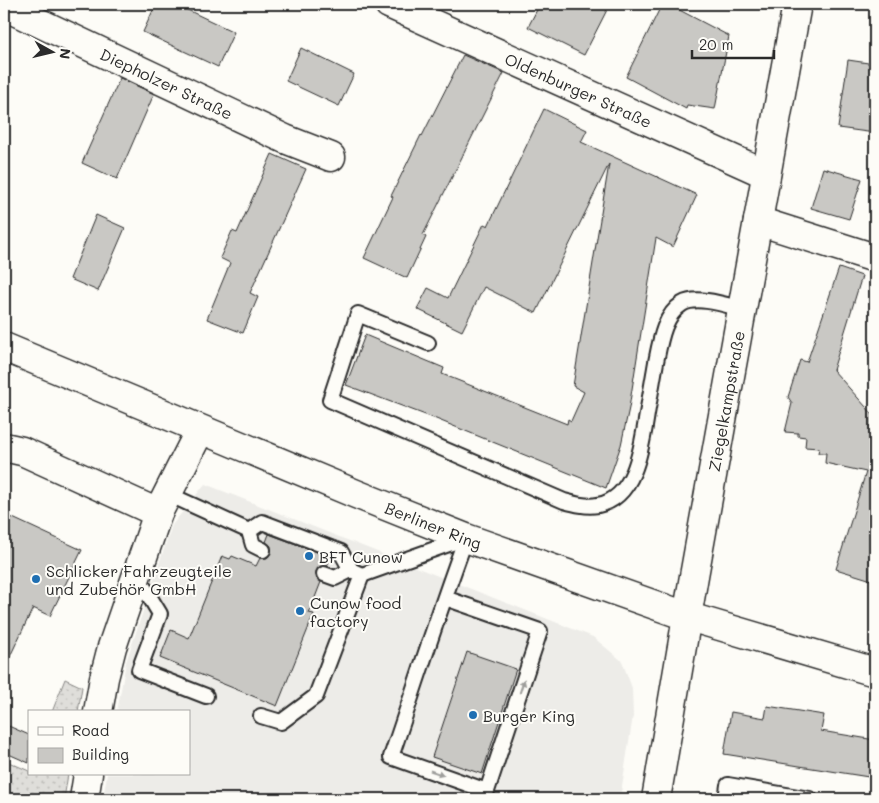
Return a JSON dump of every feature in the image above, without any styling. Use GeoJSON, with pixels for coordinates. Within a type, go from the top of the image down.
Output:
{"type":"FeatureCollection","features":[{"type":"Feature","properties":{"kind":"street","name":"Oldenburger Straße"},"geometry":{"type":"LineString","coordinates":[[389,4],[766,174]]}},
{"type":"Feature","properties":{"kind":"street","name":"Ziegelkampstraße"},"geometry":{"type":"LineString","coordinates":[[656,799],[686,616],[797,4]]}},
{"type":"Feature","properties":{"kind":"street","name":"Diepholzer Straße"},"geometry":{"type":"LineString","coordinates":[[4,6],[285,139],[331,157]]}},
{"type":"Feature","properties":{"kind":"street"},"geometry":{"type":"LineString","coordinates":[[758,221],[875,258]]}},
{"type":"Feature","properties":{"kind":"street","name":"Berliner Ring"},"geometry":{"type":"LineString","coordinates":[[4,347],[200,430],[466,538],[686,616],[875,672]]}},
{"type":"Feature","properties":{"kind":"street"},"geometry":{"type":"LineString","coordinates":[[98,710],[112,647],[163,503],[200,430]]}},
{"type":"Feature","properties":{"kind":"street"},"geometry":{"type":"LineString","coordinates":[[4,447],[22,451],[163,503]]}},
{"type":"Feature","properties":{"kind":"street"},"geometry":{"type":"LineString","coordinates":[[84,799],[88,776]]}},
{"type":"Feature","properties":{"kind":"lane"},"geometry":{"type":"LineString","coordinates":[[428,344],[358,314],[330,400],[564,501],[581,506],[598,505],[610,501],[620,492],[632,476],[641,452],[659,346],[668,319],[682,304],[696,300],[742,309]]}},
{"type":"Feature","properties":{"kind":"lane"},"geometry":{"type":"LineString","coordinates":[[163,503],[249,531]]}},
{"type":"Feature","properties":{"kind":"lane"},"geometry":{"type":"LineString","coordinates":[[249,531],[262,522],[341,552],[356,572]]}},
{"type":"Feature","properties":{"kind":"lane"},"geometry":{"type":"LineString","coordinates":[[249,531],[253,545],[263,550]]}},
{"type":"Feature","properties":{"kind":"lane"},"geometry":{"type":"LineString","coordinates":[[324,574],[335,578],[466,538]]}},
{"type":"Feature","properties":{"kind":"lane"},"geometry":{"type":"LineString","coordinates":[[445,598],[540,631],[487,790],[391,757],[445,598],[466,538]]}},
{"type":"Feature","properties":{"kind":"lane"},"geometry":{"type":"LineString","coordinates":[[262,716],[281,722],[316,696],[356,572]]}},
{"type":"Feature","properties":{"kind":"lane"},"geometry":{"type":"LineString","coordinates":[[137,576],[160,614],[139,670],[206,696]]}},
{"type":"Feature","properties":{"kind":"lane"},"geometry":{"type":"LineString","coordinates":[[726,799],[728,785],[810,799]]}},
{"type":"Feature","properties":{"kind":"shaded area"},"geometry":{"type":"Polygon","coordinates":[[[205,484],[593,637],[622,661],[632,688],[633,716],[620,799],[103,799],[107,776],[190,776],[190,710],[117,710],[126,662],[172,525],[205,484]]]}},
{"type":"Feature","properties":{"kind":"shaded area"},"geometry":{"type":"Polygon","coordinates":[[[65,679],[82,687],[78,710],[53,710],[65,679]]]}},
{"type":"Feature","properties":{"kind":"shaded area"},"geometry":{"type":"Polygon","coordinates":[[[4,760],[28,771],[28,776],[68,776],[64,799],[4,799],[4,760]]]}},
{"type":"Feature","properties":{"kind":"building"},"geometry":{"type":"Polygon","coordinates":[[[156,4],[175,4],[234,32],[218,67],[143,32],[156,4]]]}},
{"type":"Feature","properties":{"kind":"building"},"geometry":{"type":"Polygon","coordinates":[[[540,4],[610,4],[584,55],[528,27],[540,4]]]}},
{"type":"Feature","properties":{"kind":"building"},"geometry":{"type":"Polygon","coordinates":[[[662,4],[668,4],[729,36],[715,109],[687,105],[686,109],[626,77],[662,4]]]}},
{"type":"Feature","properties":{"kind":"building"},"geometry":{"type":"Polygon","coordinates":[[[301,48],[354,74],[339,106],[286,81],[301,48]]]}},
{"type":"Feature","properties":{"kind":"building"},"geometry":{"type":"Polygon","coordinates":[[[463,55],[504,73],[423,235],[426,237],[407,278],[364,258],[393,197],[391,196],[463,55]]]}},
{"type":"Feature","properties":{"kind":"building"},"geometry":{"type":"Polygon","coordinates":[[[848,60],[875,64],[875,133],[838,128],[848,60]]]}},
{"type":"Feature","properties":{"kind":"building"},"geometry":{"type":"Polygon","coordinates":[[[120,78],[154,94],[117,179],[82,163],[120,78]]]}},
{"type":"Feature","properties":{"kind":"building"},"geometry":{"type":"Polygon","coordinates":[[[544,109],[587,130],[581,142],[697,195],[673,247],[656,238],[629,408],[621,445],[606,488],[436,419],[346,385],[365,335],[444,368],[442,374],[567,424],[568,419],[571,421],[584,392],[573,386],[609,164],[536,313],[484,287],[462,331],[417,309],[428,288],[448,298],[484,224],[488,226],[544,109]]]}},
{"type":"Feature","properties":{"kind":"building"},"geometry":{"type":"Polygon","coordinates":[[[272,154],[306,169],[250,293],[258,297],[243,333],[207,319],[230,263],[220,258],[232,231],[237,233],[272,154]]]}},
{"type":"Feature","properties":{"kind":"building"},"geometry":{"type":"Polygon","coordinates":[[[823,168],[862,179],[849,219],[811,208],[823,168]]]}},
{"type":"Feature","properties":{"kind":"building"},"geometry":{"type":"Polygon","coordinates":[[[96,215],[125,228],[98,291],[70,279],[96,215]]]}},
{"type":"Feature","properties":{"kind":"building"},"geometry":{"type":"Polygon","coordinates":[[[839,268],[862,276],[833,370],[875,417],[875,581],[836,569],[866,472],[825,463],[826,453],[818,453],[819,448],[805,447],[806,437],[798,436],[798,433],[785,432],[792,403],[788,397],[800,360],[807,362],[839,268]]]}},
{"type":"Feature","properties":{"kind":"building","name":"Schlicker Fahrzeugteile und Zubehör GmbH"},"geometry":{"type":"Polygon","coordinates":[[[4,514],[82,550],[50,616],[33,608],[4,669],[4,514]]]}},
{"type":"Feature","properties":{"kind":"building"},"geometry":{"type":"Polygon","coordinates":[[[269,534],[331,557],[327,566],[322,566],[316,571],[316,576],[321,582],[309,613],[314,614],[277,706],[160,658],[171,630],[189,638],[222,556],[230,559],[232,556],[256,566],[260,558],[267,558],[271,553],[271,546],[266,542],[269,534]]]}},
{"type":"Feature","properties":{"kind":"building","name":"Burger King"},"geometry":{"type":"Polygon","coordinates":[[[467,652],[516,669],[482,774],[432,757],[467,652]]]}},
{"type":"Feature","properties":{"kind":"building"},"geometry":{"type":"Polygon","coordinates":[[[767,706],[824,715],[821,731],[875,740],[875,778],[724,754],[731,712],[765,718],[767,706]]]}},
{"type":"Feature","properties":{"kind":"building"},"geometry":{"type":"Polygon","coordinates":[[[4,724],[28,735],[28,763],[4,752],[4,724]]]}},
{"type":"Feature","properties":{"kind":"place","name":"BFT Cunow"},"geometry":{"type":"Point","coordinates":[309,556]}},
{"type":"Feature","properties":{"kind":"place","name":"Schlicker Fahrzeugteile und Zubehör GmbH"},"geometry":{"type":"Point","coordinates":[36,579]}},
{"type":"Feature","properties":{"kind":"place","name":"Cunow food factory"},"geometry":{"type":"Point","coordinates":[300,611]}},
{"type":"Feature","properties":{"kind":"place","name":"Burger King"},"geometry":{"type":"Point","coordinates":[473,715]}}]}
